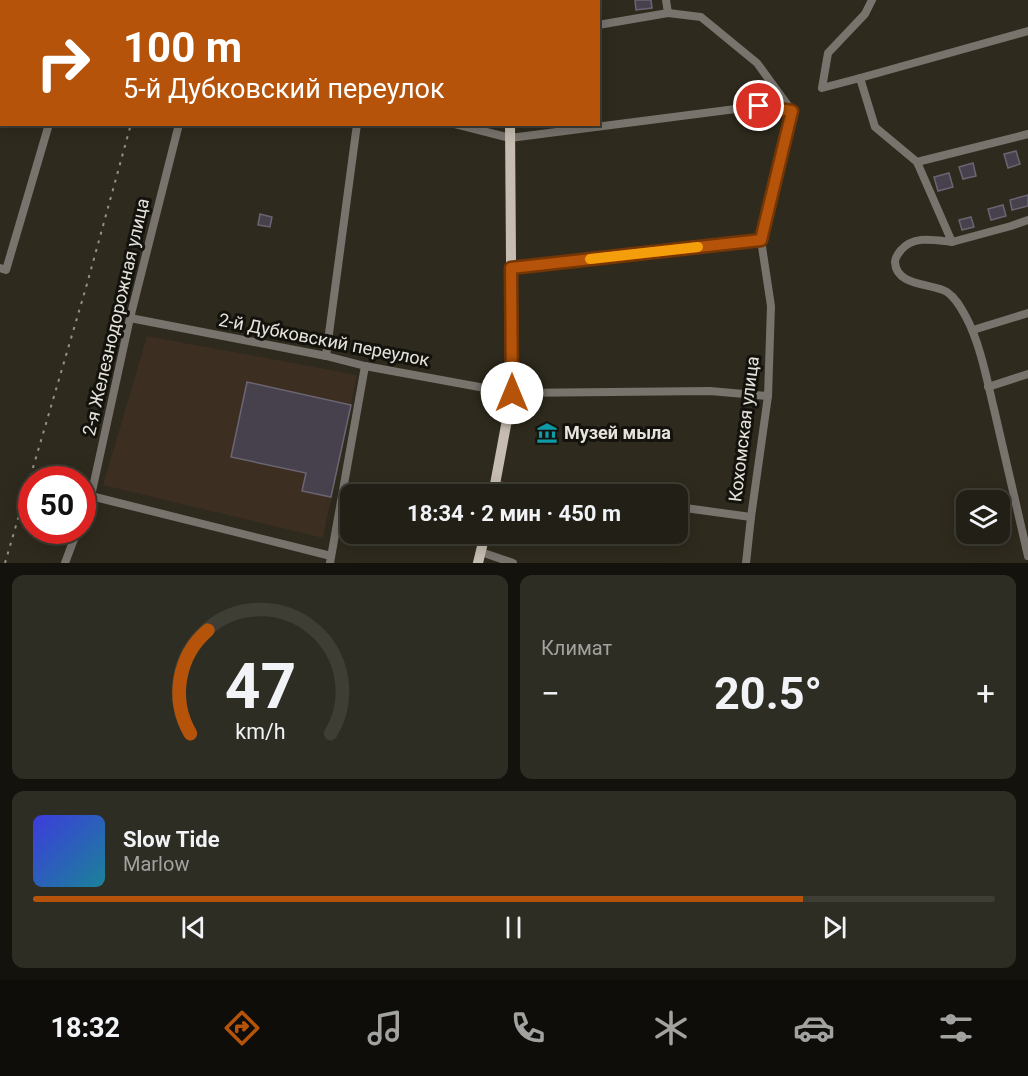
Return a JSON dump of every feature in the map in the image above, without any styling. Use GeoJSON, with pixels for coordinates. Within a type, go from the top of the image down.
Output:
{"type":"FeatureCollection","features":[{"type":"Feature","properties":{"kind":"main road"},"geometry":{"type":"LineString","coordinates":[[495,484],[512,393],[510,126]]}},
{"type":"Feature","properties":{"kind":"main road"},"geometry":{"type":"LineString","coordinates":[[478,563],[483,544]]}},
{"type":"Feature","properties":{"kind":"street"},"geometry":{"type":"LineString","coordinates":[[666,0],[668,13]]}},
{"type":"Feature","properties":{"kind":"street"},"geometry":{"type":"LineString","coordinates":[[872,0],[865,14],[828,52],[822,88],[1028,31]]}},
{"type":"Feature","properties":{"kind":"street"},"geometry":{"type":"LineString","coordinates":[[600,25],[668,13],[701,17],[757,63],[792,111]]}},
{"type":"Feature","properties":{"kind":"street"},"geometry":{"type":"LineString","coordinates":[[860,78],[875,127],[917,162],[952,242]]}},
{"type":"Feature","properties":{"kind":"street"},"geometry":{"type":"LineString","coordinates":[[463,126],[510,138],[759,106],[792,111]]}},
{"type":"Feature","properties":{"kind":"street","name":"Кохомская улица"},"geometry":{"type":"LineString","coordinates":[[747,563],[768,396],[771,306],[761,240],[792,111]]}},
{"type":"Feature","properties":{"kind":"street"},"geometry":{"type":"LineString","coordinates":[[3,269],[48,126]]}},
{"type":"Feature","properties":{"kind":"street","name":"2-я Железнодорожная улица"},"geometry":{"type":"LineString","coordinates":[[96,469],[130,318],[178,126]]}},
{"type":"Feature","properties":{"kind":"street"},"geometry":{"type":"LineString","coordinates":[[326,356],[357,126]]}},
{"type":"Feature","properties":{"kind":"street"},"geometry":{"type":"LineString","coordinates":[[917,162],[1028,134]]}},
{"type":"Feature","properties":{"kind":"street"},"geometry":{"type":"LineString","coordinates":[[1028,220],[952,242],[921,239],[910,242],[903,247],[895,260],[900,273],[912,282],[945,291],[951,295],[957,301],[973,330],[1028,556]]}},
{"type":"Feature","properties":{"kind":"street"},"geometry":{"type":"LineString","coordinates":[[511,268],[761,240]]}},
{"type":"Feature","properties":{"kind":"street"},"geometry":{"type":"LineString","coordinates":[[973,330],[1028,313]]}},
{"type":"Feature","properties":{"kind":"street","name":"2-й Дубковский переулок"},"geometry":{"type":"LineString","coordinates":[[130,318],[326,356],[365,366],[512,393],[710,391],[768,396]]}},
{"type":"Feature","properties":{"kind":"street"},"geometry":{"type":"LineString","coordinates":[[96,498],[330,559],[365,366]]}},
{"type":"Feature","properties":{"kind":"street"},"geometry":{"type":"LineString","coordinates":[[988,387],[1028,374]]}},
{"type":"Feature","properties":{"kind":"street"},"geometry":{"type":"LineString","coordinates":[[688,508],[751,517]]}},
{"type":"Feature","properties":{"kind":"street"},"geometry":{"type":"LineString","coordinates":[[65,563],[72,544]]}},
{"type":"Feature","properties":{"kind":"street"},"geometry":{"type":"LineString","coordinates":[[481,552],[513,563]]}},
{"type":"Feature","properties":{"kind":"shaded area"},"geometry":{"type":"Polygon","coordinates":[[[147,336],[357,375],[323,538],[103,485],[147,336]]]}},
{"type":"Feature","properties":{"kind":"building"},"geometry":{"type":"Polygon","coordinates":[[[635,0],[651,0],[652,8],[636,10],[635,0]]]}},
{"type":"Feature","properties":{"kind":"building"},"geometry":{"type":"Polygon","coordinates":[[[1016,151],[1020,164],[1008,168],[1004,154],[1016,151]]]}},
{"type":"Feature","properties":{"kind":"building"},"geometry":{"type":"Polygon","coordinates":[[[973,163],[976,176],[963,179],[959,167],[973,163]]]}},
{"type":"Feature","properties":{"kind":"building"},"geometry":{"type":"Polygon","coordinates":[[[949,173],[953,187],[938,191],[934,177],[949,173]]]}},
{"type":"Feature","properties":{"kind":"building"},"geometry":{"type":"Polygon","coordinates":[[[1028,195],[1028,206],[1012,210],[1010,200],[1028,195]]]}},
{"type":"Feature","properties":{"kind":"building"},"geometry":{"type":"Polygon","coordinates":[[[1003,205],[1006,216],[991,220],[988,209],[1003,205]]]}},
{"type":"Feature","properties":{"kind":"building"},"geometry":{"type":"Polygon","coordinates":[[[260,214],[272,217],[270,227],[258,225],[260,214]]]}},
{"type":"Feature","properties":{"kind":"building"},"geometry":{"type":"Polygon","coordinates":[[[971,217],[974,227],[962,230],[959,220],[971,217]]]}},
{"type":"Feature","properties":{"kind":"building"},"geometry":{"type":"Polygon","coordinates":[[[247,382],[351,405],[331,497],[302,491],[306,473],[231,457],[247,382]]]}},
{"type":"Feature","properties":{"kind":"railway"},"geometry":{"type":"LineString","coordinates":[[5,563],[87,284],[130,126]]}},
{"type":"Feature","properties":{"kind":"slow traffic"},"geometry":{"type":"LineString","coordinates":[[590,259],[698,247]]}},
{"type":"Feature","properties":{"kind":"place","name":"Музей мыла"},"geometry":{"type":"Point","coordinates":[547,433]}},
{"type":"Feature","properties":{"kind":"route"},"geometry":{"type":"LineString","coordinates":[[512,393],[511,268],[761,240],[792,111],[759,106]]}}]}
